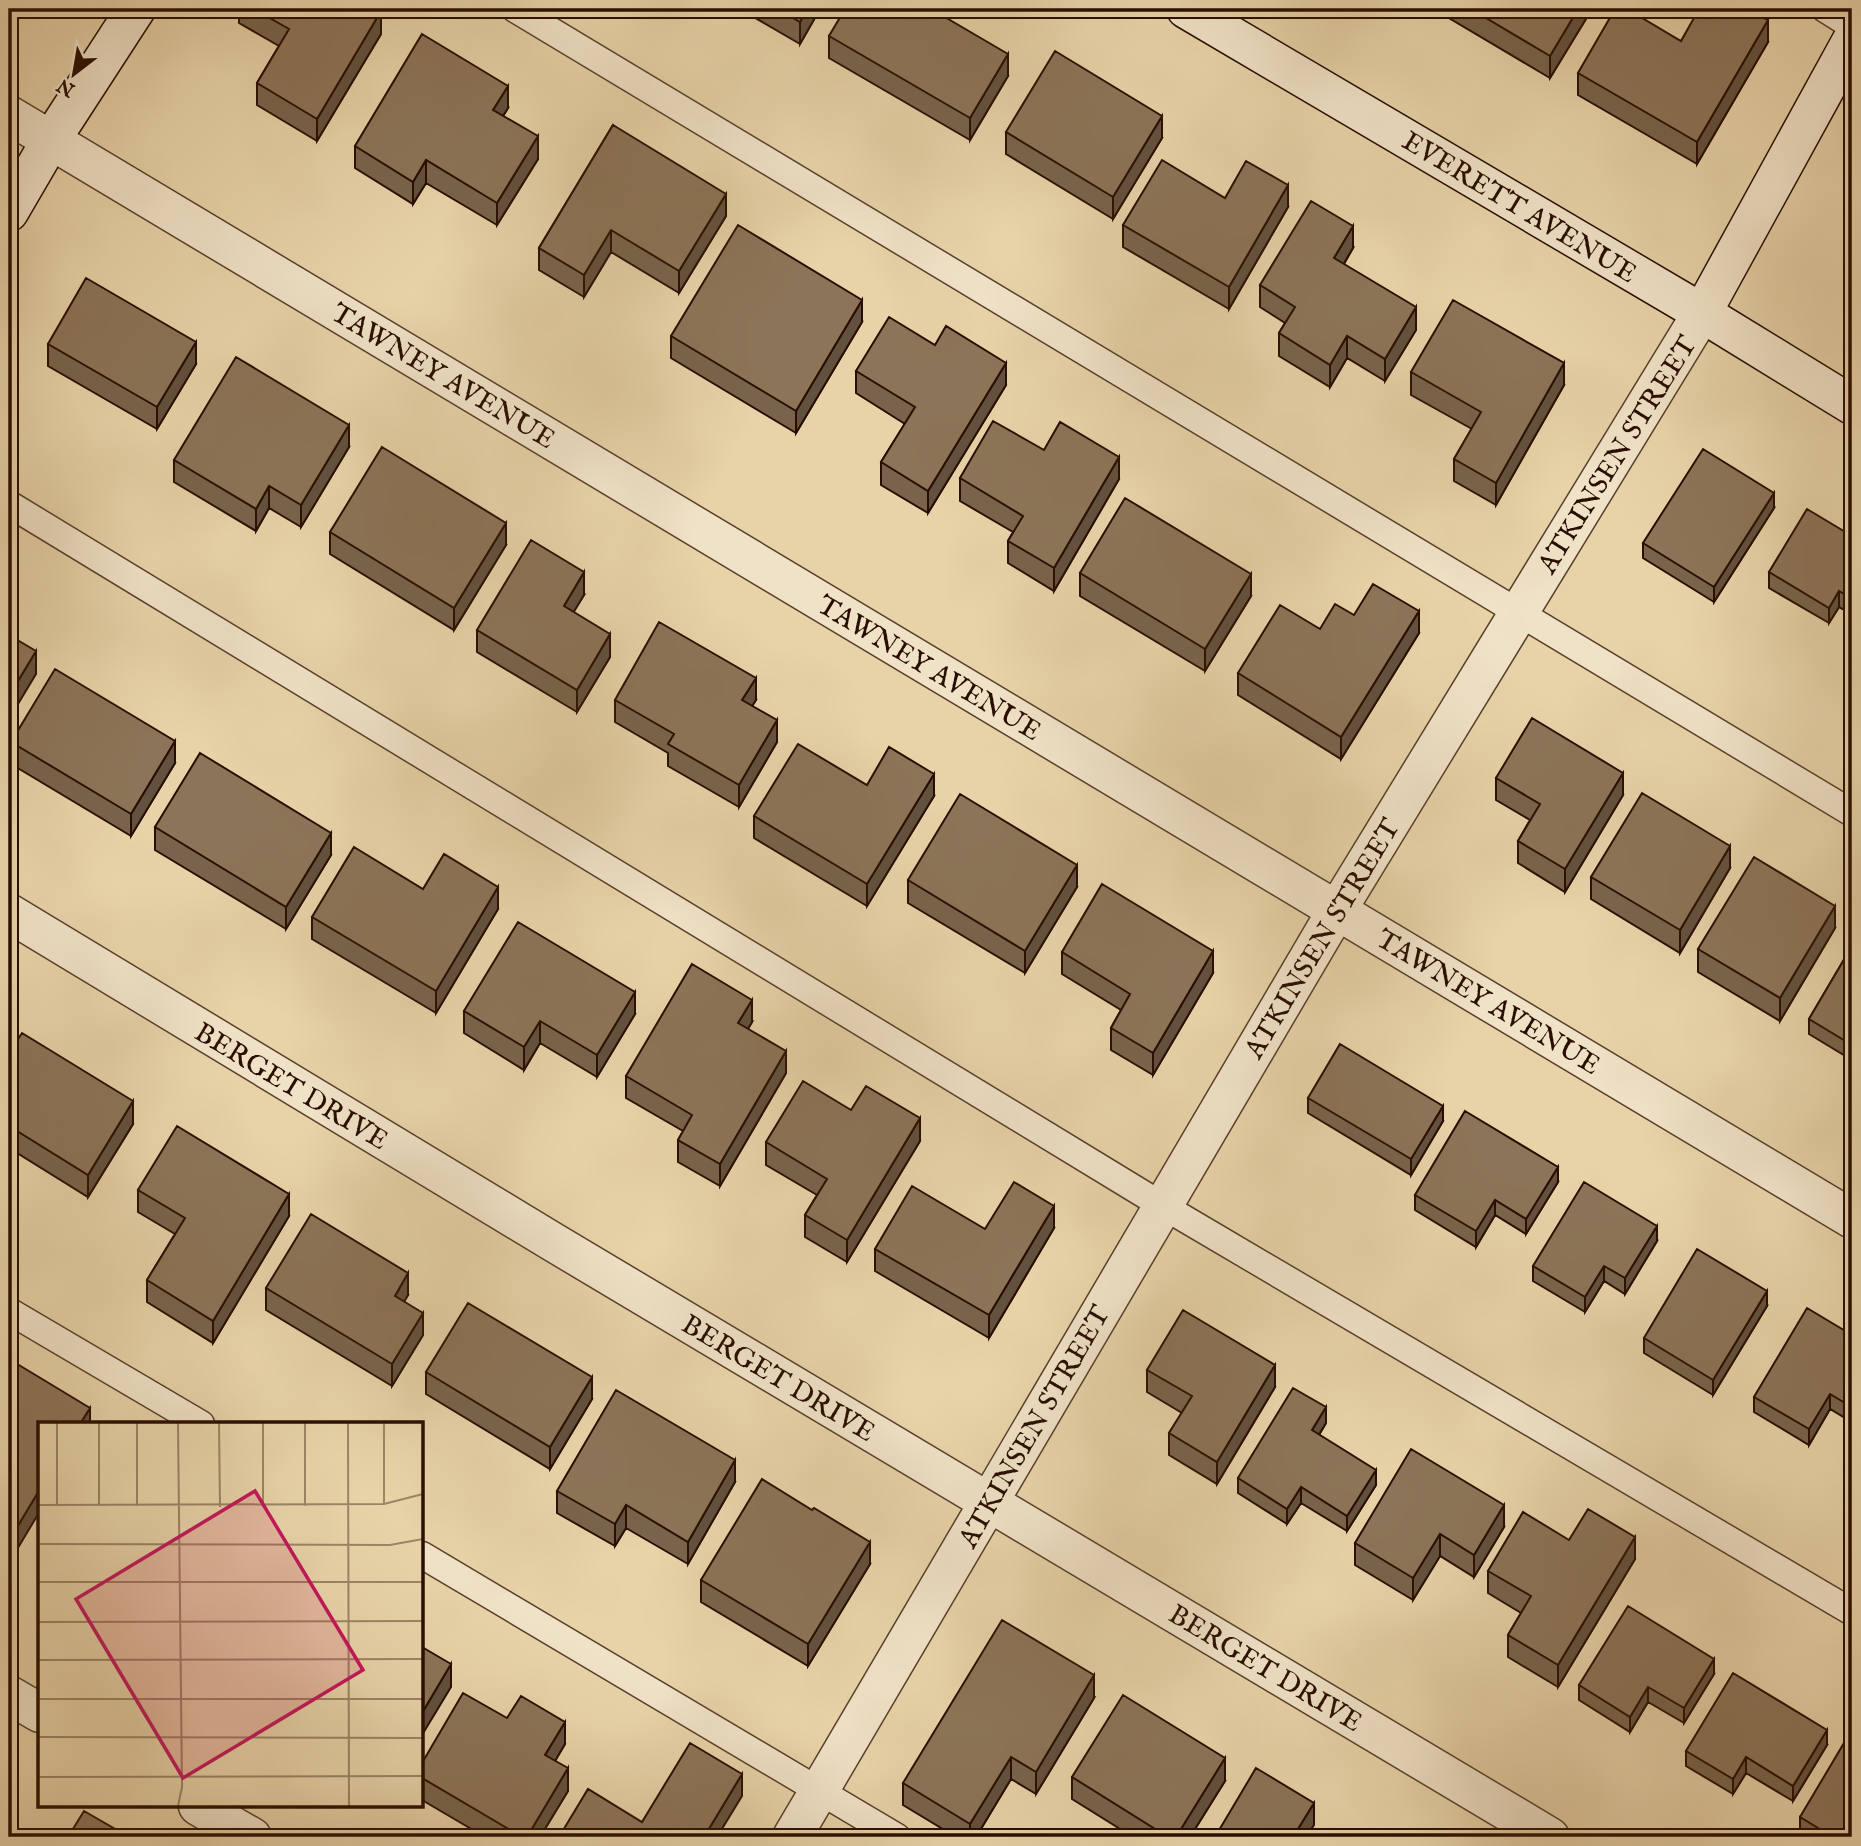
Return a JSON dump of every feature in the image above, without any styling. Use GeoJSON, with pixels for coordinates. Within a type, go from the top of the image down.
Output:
{"type":"FeatureCollection","features":[{"type":"Feature","properties":{"kind":"street"},"geometry":{"type":"LineString","coordinates":[[9,212],[51,140],[136,9]]}},
{"type":"Feature","properties":{"kind":"street","name":"EVERETT AVENUE"},"geometry":{"type":"LineString","coordinates":[[1186,9],[1702,313],[1852,405]]}},
{"type":"Feature","properties":{"kind":"street","name":"ATKINSEN STREET"},"geometry":{"type":"LineString","coordinates":[[792,1837],[1337,910],[1702,313],[1852,40]]}},
{"type":"Feature","properties":{"kind":"street","name":"TAWNEY AVENUE"},"geometry":{"type":"LineString","coordinates":[[9,115],[1852,1219]]}},
{"type":"Feature","properties":{"kind":"street","name":"BERGET DRIVE"},"geometry":{"type":"LineString","coordinates":[[9,913],[553,1242],[1550,1837]]}},
{"type":"Feature","properties":{"kind":"street"},"geometry":{"type":"LineString","coordinates":[[9,1695],[38,1712]]}},
{"type":"Feature","properties":{"kind":"street"},"geometry":{"type":"LineString","coordinates":[[201,1808],[252,1837]]}},
{"type":"Feature","properties":{"kind":"lane"},"geometry":{"type":"LineString","coordinates":[[515,9],[1852,813]]}},
{"type":"Feature","properties":{"kind":"lane"},"geometry":{"type":"LineString","coordinates":[[1825,9],[1852,26]]}},
{"type":"Feature","properties":{"kind":"lane"},"geometry":{"type":"LineString","coordinates":[[9,504],[1163,1206],[1852,1612]]}},
{"type":"Feature","properties":{"kind":"lane"},"geometry":{"type":"LineString","coordinates":[[9,1311],[198,1422]]}},
{"type":"Feature","properties":{"kind":"lane"},"geometry":{"type":"LineString","coordinates":[[424,1556],[897,1837]]}},
{"type":"Feature","properties":{"kind":"building"},"geometry":{"type":"Polygon","coordinates":[[[254,9],[381,11],[317,119],[257,83],[289,29],[254,9]]]}},
{"type":"Feature","properties":{"kind":"building"},"geometry":{"type":"Polygon","coordinates":[[[778,9],[807,9],[800,22],[778,9]]]}},
{"type":"Feature","properties":{"kind":"building"},"geometry":{"type":"Polygon","coordinates":[[[845,9],[931,9],[1008,54],[970,118],[829,36],[845,9]]]}},
{"type":"Feature","properties":{"kind":"building"},"geometry":{"type":"Polygon","coordinates":[[[1471,9],[1578,9],[1550,56],[1471,9]]]}},
{"type":"Feature","properties":{"kind":"building"},"geometry":{"type":"Polygon","coordinates":[[[1615,9],[1627,9],[1681,41],[1699,9],[1748,9],[1768,20],[1697,142],[1578,73],[1615,9]]]}},
{"type":"Feature","properties":{"kind":"building"},"geometry":{"type":"Polygon","coordinates":[[[422,34],[508,86],[493,110],[538,136],[497,203],[426,160],[413,182],[355,146],[422,34]]]}},
{"type":"Feature","properties":{"kind":"building"},"geometry":{"type":"Polygon","coordinates":[[[1055,51],[1162,116],[1113,197],[1006,132],[1055,51]]]}},
{"type":"Feature","properties":{"kind":"building"},"geometry":{"type":"Polygon","coordinates":[[[613,125],[726,194],[679,271],[611,230],[584,275],[539,248],[613,125]]]}},
{"type":"Feature","properties":{"kind":"building"},"geometry":{"type":"Polygon","coordinates":[[[1162,160],[1225,198],[1246,161],[1288,185],[1229,287],[1123,225],[1162,160]]]}},
{"type":"Feature","properties":{"kind":"building"},"geometry":{"type":"Polygon","coordinates":[[[1311,201],[1353,226],[1334,258],[1416,307],[1385,359],[1347,336],[1330,365],[1279,333],[1295,307],[1260,285],[1311,201]]]}},
{"type":"Feature","properties":{"kind":"building"},"geometry":{"type":"Polygon","coordinates":[[[738,225],[862,300],[796,411],[671,336],[738,225]]]}},
{"type":"Feature","properties":{"kind":"building"},"geometry":{"type":"Polygon","coordinates":[[[86,278],[196,342],[157,407],[48,344],[86,278]]]}},
{"type":"Feature","properties":{"kind":"building"},"geometry":{"type":"Polygon","coordinates":[[[1453,300],[1564,363],[1496,483],[1454,459],[1481,412],[1411,372],[1453,300]]]}},
{"type":"Feature","properties":{"kind":"building"},"geometry":{"type":"Polygon","coordinates":[[[889,317],[935,345],[946,326],[1006,363],[928,491],[881,462],[915,407],[856,371],[889,317]]]}},
{"type":"Feature","properties":{"kind":"building"},"geometry":{"type":"Polygon","coordinates":[[[236,357],[349,425],[301,505],[269,486],[256,509],[174,460],[236,357]]]}},
{"type":"Feature","properties":{"kind":"building"},"geometry":{"type":"Polygon","coordinates":[[[993,421],[1044,450],[1060,422],[1119,457],[1054,568],[1008,541],[1023,516],[960,478],[993,421]]]}},
{"type":"Feature","properties":{"kind":"building"},"geometry":{"type":"Polygon","coordinates":[[[382,447],[506,523],[454,608],[330,532],[382,447]]]}},
{"type":"Feature","properties":{"kind":"building"},"geometry":{"type":"Polygon","coordinates":[[[1703,449],[1774,493],[1714,587],[1643,543],[1703,449]]]}},
{"type":"Feature","properties":{"kind":"building"},"geometry":{"type":"Polygon","coordinates":[[[1125,498],[1251,574],[1205,649],[1080,573],[1125,498]]]}},
{"type":"Feature","properties":{"kind":"building"},"geometry":{"type":"Polygon","coordinates":[[[1807,509],[1852,536],[1852,599],[1839,591],[1829,608],[1769,572],[1807,509]]]}},
{"type":"Feature","properties":{"kind":"building"},"geometry":{"type":"Polygon","coordinates":[[[531,540],[584,572],[564,606],[610,634],[577,690],[477,630],[531,540]]]}},
{"type":"Feature","properties":{"kind":"building"},"geometry":{"type":"Polygon","coordinates":[[[1373,584],[1419,611],[1341,737],[1238,673],[1280,605],[1320,629],[1335,604],[1354,615],[1373,584]]]}},
{"type":"Feature","properties":{"kind":"building"},"geometry":{"type":"Polygon","coordinates":[[[659,622],[756,678],[742,700],[777,720],[739,785],[668,744],[674,734],[615,700],[659,622]]]}},
{"type":"Feature","properties":{"kind":"building"},"geometry":{"type":"Polygon","coordinates":[[[9,635],[36,651],[9,696],[9,635]]]}},
{"type":"Feature","properties":{"kind":"building"},"geometry":{"type":"Polygon","coordinates":[[[55,669],[175,741],[131,814],[11,742],[55,669]]]}},
{"type":"Feature","properties":{"kind":"building"},"geometry":{"type":"Polygon","coordinates":[[[1532,718],[1623,773],[1565,869],[1518,841],[1540,804],[1496,778],[1532,718]]]}},
{"type":"Feature","properties":{"kind":"building"},"geometry":{"type":"Polygon","coordinates":[[[798,744],[867,785],[889,747],[934,774],[867,884],[754,816],[798,744]]]}},
{"type":"Feature","properties":{"kind":"building"},"geometry":{"type":"Polygon","coordinates":[[[200,753],[331,833],[286,907],[155,827],[200,753]]]}},
{"type":"Feature","properties":{"kind":"building"},"geometry":{"type":"Polygon","coordinates":[[[1642,793],[1730,846],[1680,930],[1591,877],[1642,793]]]}},
{"type":"Feature","properties":{"kind":"building"},"geometry":{"type":"Polygon","coordinates":[[[960,794],[1077,865],[1025,951],[908,880],[960,794]]]}},
{"type":"Feature","properties":{"kind":"building"},"geometry":{"type":"Polygon","coordinates":[[[354,847],[423,889],[444,854],[498,887],[436,991],[312,917],[354,847]]]}},
{"type":"Feature","properties":{"kind":"building"},"geometry":{"type":"Polygon","coordinates":[[[1754,857],[1835,906],[1780,998],[1698,949],[1754,857]]]}},
{"type":"Feature","properties":{"kind":"building"},"geometry":{"type":"Polygon","coordinates":[[[1102,884],[1213,951],[1153,1053],[1111,1028],[1130,994],[1062,952],[1102,884]]]}},
{"type":"Feature","properties":{"kind":"building"},"geometry":{"type":"Polygon","coordinates":[[[518,922],[635,992],[597,1055],[540,1021],[524,1047],[464,1011],[518,922]]]}},
{"type":"Feature","properties":{"kind":"building"},"geometry":{"type":"Polygon","coordinates":[[[1852,946],[1852,1045],[1809,1019],[1852,946]]]}},
{"type":"Feature","properties":{"kind":"building"},"geometry":{"type":"Polygon","coordinates":[[[692,964],[752,1000],[738,1023],[786,1051],[720,1164],[678,1140],[692,1115],[626,1076],[692,964]]]}},
{"type":"Feature","properties":{"kind":"building"},"geometry":{"type":"Polygon","coordinates":[[[22,1033],[133,1101],[88,1175],[9,1126],[9,1053],[22,1033]]]}},
{"type":"Feature","properties":{"kind":"building"},"geometry":{"type":"Polygon","coordinates":[[[1340,1044],[1443,1106],[1411,1159],[1308,1098],[1340,1044]]]}},
{"type":"Feature","properties":{"kind":"building"},"geometry":{"type":"Polygon","coordinates":[[[803,1081],[851,1110],[866,1086],[920,1118],[847,1240],[805,1215],[827,1179],[766,1142],[803,1081]]]}},
{"type":"Feature","properties":{"kind":"building"},"geometry":{"type":"Polygon","coordinates":[[[1465,1111],[1558,1167],[1526,1219],[1495,1200],[1476,1231],[1415,1195],[1465,1111]]]}},
{"type":"Feature","properties":{"kind":"building"},"geometry":{"type":"Polygon","coordinates":[[[177,1126],[289,1194],[213,1321],[147,1280],[185,1218],[138,1190],[177,1126]]]}},
{"type":"Feature","properties":{"kind":"building"},"geometry":{"type":"Polygon","coordinates":[[[1014,1182],[1054,1206],[989,1315],[875,1249],[912,1186],[985,1229],[1014,1182]]]}},
{"type":"Feature","properties":{"kind":"building"},"geometry":{"type":"Polygon","coordinates":[[[1584,1182],[1657,1226],[1625,1278],[1604,1266],[1585,1297],[1533,1266],[1584,1182]]]}},
{"type":"Feature","properties":{"kind":"building"},"geometry":{"type":"Polygon","coordinates":[[[311,1214],[408,1273],[395,1296],[423,1313],[392,1364],[266,1288],[311,1214]]]}},
{"type":"Feature","properties":{"kind":"building"},"geometry":{"type":"Polygon","coordinates":[[[1697,1249],[1767,1291],[1713,1380],[1644,1338],[1697,1249]]]}},
{"type":"Feature","properties":{"kind":"building"},"geometry":{"type":"Polygon","coordinates":[[[468,1303],[592,1377],[550,1447],[426,1372],[468,1303]]]}},
{"type":"Feature","properties":{"kind":"building"},"geometry":{"type":"Polygon","coordinates":[[[1807,1308],[1852,1335],[1852,1403],[1850,1406],[1830,1394],[1809,1429],[1754,1397],[1807,1308]]]}},
{"type":"Feature","properties":{"kind":"building"},"geometry":{"type":"Polygon","coordinates":[[[1183,1310],[1275,1365],[1217,1462],[1169,1433],[1192,1396],[1147,1370],[1183,1310]]]}},
{"type":"Feature","properties":{"kind":"building"},"geometry":{"type":"Polygon","coordinates":[[[9,1359],[90,1408],[81,1422],[38,1422],[38,1492],[9,1538],[9,1359]]]}},
{"type":"Feature","properties":{"kind":"building"},"geometry":{"type":"Polygon","coordinates":[[[1293,1388],[1326,1407],[1312,1430],[1376,1470],[1347,1516],[1301,1487],[1287,1509],[1238,1478],[1293,1388]]]}},
{"type":"Feature","properties":{"kind":"building"},"geometry":{"type":"Polygon","coordinates":[[[616,1390],[735,1460],[688,1542],[626,1505],[615,1524],[557,1491],[616,1390]]]}},
{"type":"Feature","properties":{"kind":"building"},"geometry":{"type":"Polygon","coordinates":[[[1411,1449],[1504,1505],[1474,1555],[1440,1534],[1413,1578],[1355,1543],[1411,1449]]]}},
{"type":"Feature","properties":{"kind":"building"},"geometry":{"type":"Polygon","coordinates":[[[762,1479],[870,1542],[808,1644],[701,1580],[762,1479]]]}},
{"type":"Feature","properties":{"kind":"building"},"geometry":{"type":"Polygon","coordinates":[[[1588,1509],[1635,1537],[1558,1665],[1508,1635],[1531,1596],[1488,1571],[1523,1512],[1569,1540],[1588,1509]]]}},
{"type":"Feature","properties":{"kind":"building"},"geometry":{"type":"Polygon","coordinates":[[[1628,1606],[1714,1659],[1684,1708],[1648,1687],[1630,1717],[1579,1685],[1628,1606]]]}},
{"type":"Feature","properties":{"kind":"building"},"geometry":{"type":"Polygon","coordinates":[[[1002,1620],[1094,1675],[1036,1772],[1011,1757],[970,1824],[903,1783],[1002,1620]]]}},
{"type":"Feature","properties":{"kind":"building"},"geometry":{"type":"Polygon","coordinates":[[[424,1648],[451,1664],[424,1710],[424,1648]]]}},
{"type":"Feature","properties":{"kind":"building"},"geometry":{"type":"Polygon","coordinates":[[[1733,1673],[1827,1730],[1793,1786],[1746,1757],[1733,1779],[1686,1751],[1733,1673]]]}},
{"type":"Feature","properties":{"kind":"building"},"geometry":{"type":"Polygon","coordinates":[[[463,1693],[507,1718],[521,1696],[565,1722],[545,1755],[568,1768],[527,1837],[522,1837],[424,1779],[424,1760],[463,1693]]]}},
{"type":"Feature","properties":{"kind":"building"},"geometry":{"type":"Polygon","coordinates":[[[1123,1695],[1225,1758],[1176,1837],[1168,1837],[1072,1777],[1123,1695]]]}},
{"type":"Feature","properties":{"kind":"building"},"geometry":{"type":"Polygon","coordinates":[[[690,1743],[742,1774],[704,1837],[559,1837],[588,1789],[642,1822],[690,1743]]]}},
{"type":"Feature","properties":{"kind":"building"},"geometry":{"type":"Polygon","coordinates":[[[1844,1743],[1852,1748],[1852,1837],[1833,1837],[1800,1817],[1844,1743]]]}},
{"type":"Feature","properties":{"kind":"building"},"geometry":{"type":"Polygon","coordinates":[[[1256,1768],[1314,1803],[1293,1837],[1215,1837],[1256,1768]]]}},
{"type":"Feature","properties":{"kind":"building"},"geometry":{"type":"Polygon","coordinates":[[[84,1811],[129,1837],[68,1837],[84,1811]]]}}]}
